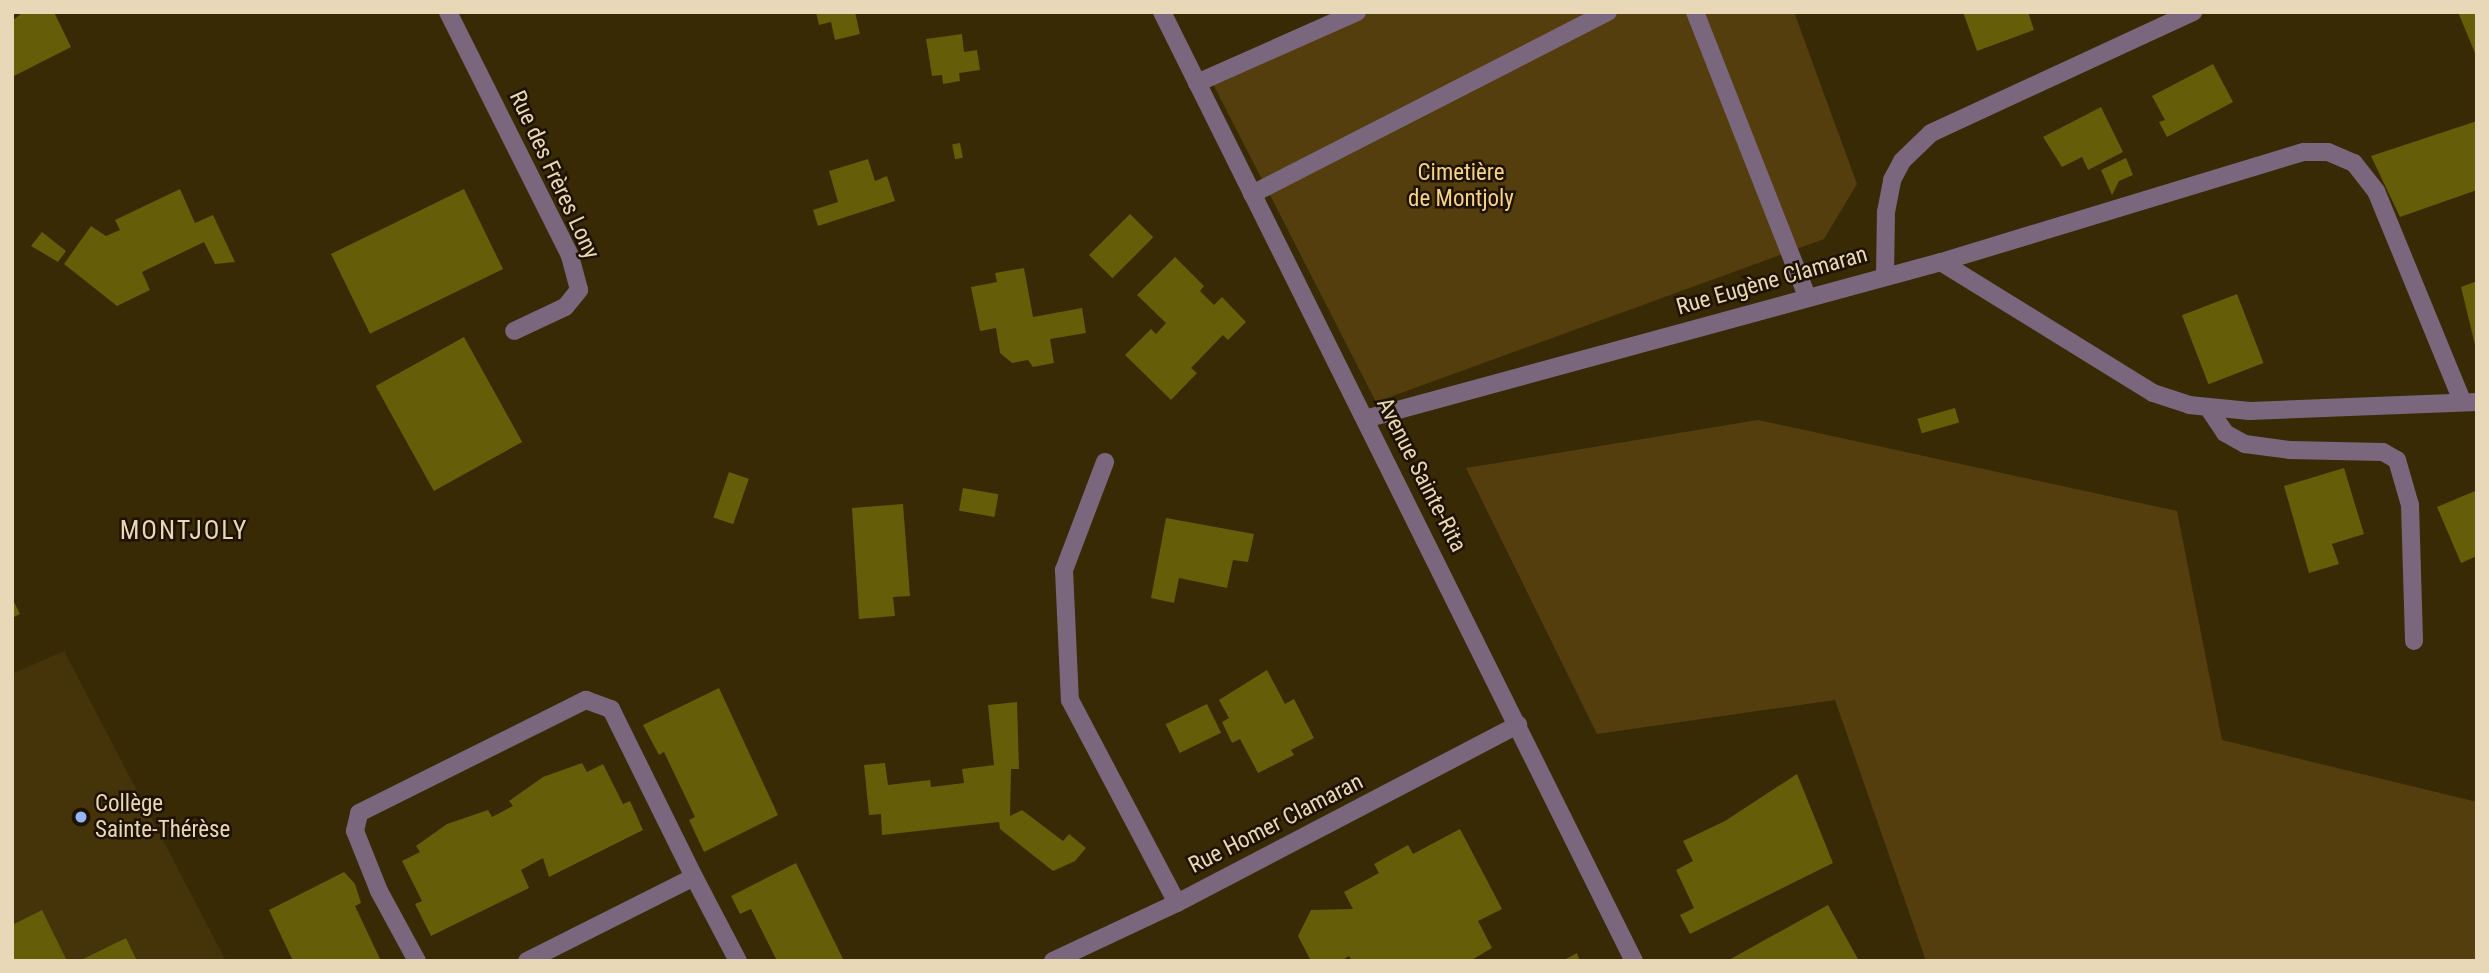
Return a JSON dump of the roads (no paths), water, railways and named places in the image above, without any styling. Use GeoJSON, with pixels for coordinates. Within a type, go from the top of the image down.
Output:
{"type":"FeatureCollection","features":[{"type":"Feature","properties":{"kind":"street","name":"Rue des Frères Lony"},"geometry":{"type":"LineString","coordinates":[[448,12],[570,256],[579,290],[565,307],[514,331]]}},
{"type":"Feature","properties":{"kind":"street","name":"Avenue Sainte-Rita"},"geometry":{"type":"LineString","coordinates":[[1162,12],[1419,524],[1634,961]]}},
{"type":"Feature","properties":{"kind":"street"},"geometry":{"type":"LineString","coordinates":[[1197,83],[1357,12]]}},
{"type":"Feature","properties":{"kind":"street"},"geometry":{"type":"LineString","coordinates":[[1252,194],[1608,12]]}},
{"type":"Feature","properties":{"kind":"street"},"geometry":{"type":"LineString","coordinates":[[1695,12],[1807,297]]}},
{"type":"Feature","properties":{"kind":"street","name":"Rue Eugène Clamaran"},"geometry":{"type":"LineString","coordinates":[[1365,419],[1885,275],[1886,212],[1892,180],[1902,161],[1931,133],[2193,12]]}},
{"type":"Feature","properties":{"kind":"street"},"geometry":{"type":"LineString","coordinates":[[1885,275],[1941,261],[2304,152],[2328,152],[2354,163],[2376,191],[2470,401],[2250,411],[2209,409],[2153,393],[1941,261]]}},
{"type":"Feature","properties":{"kind":"street"},"geometry":{"type":"LineString","coordinates":[[2209,409],[2225,433],[2245,444],[2290,450],[2383,452],[2397,460],[2410,505],[2414,640]]}},
{"type":"Feature","properties":{"kind":"street"},"geometry":{"type":"LineString","coordinates":[[1105,462],[1064,570],[1070,700],[1177,903]]}},
{"type":"Feature","properties":{"kind":"street"},"geometry":{"type":"LineString","coordinates":[[417,961],[374,879],[355,831],[359,813],[586,700],[611,709],[738,961]]}},
{"type":"Feature","properties":{"kind":"street","name":"Rue Homer Clamaran"},"geometry":{"type":"LineString","coordinates":[[1053,961],[1177,903],[1518,726]]}},
{"type":"Feature","properties":{"kind":"street"},"geometry":{"type":"LineString","coordinates":[[527,961],[694,877]]}},
{"type":"Feature","properties":{"kind":"place","name":"Collège Sainte-Thérèse"},"geometry":{"type":"Point","coordinates":[81,817]}},
{"type":"Feature","properties":{"kind":"district","name":"MONTJOLY"},"geometry":{"type":"Point","coordinates":[184,531]}},
{"type":"Feature","properties":{"kind":"park label","name":"Cimetière de Montjoly"},"geometry":{"type":"Point","coordinates":[1461,186]}}]}
